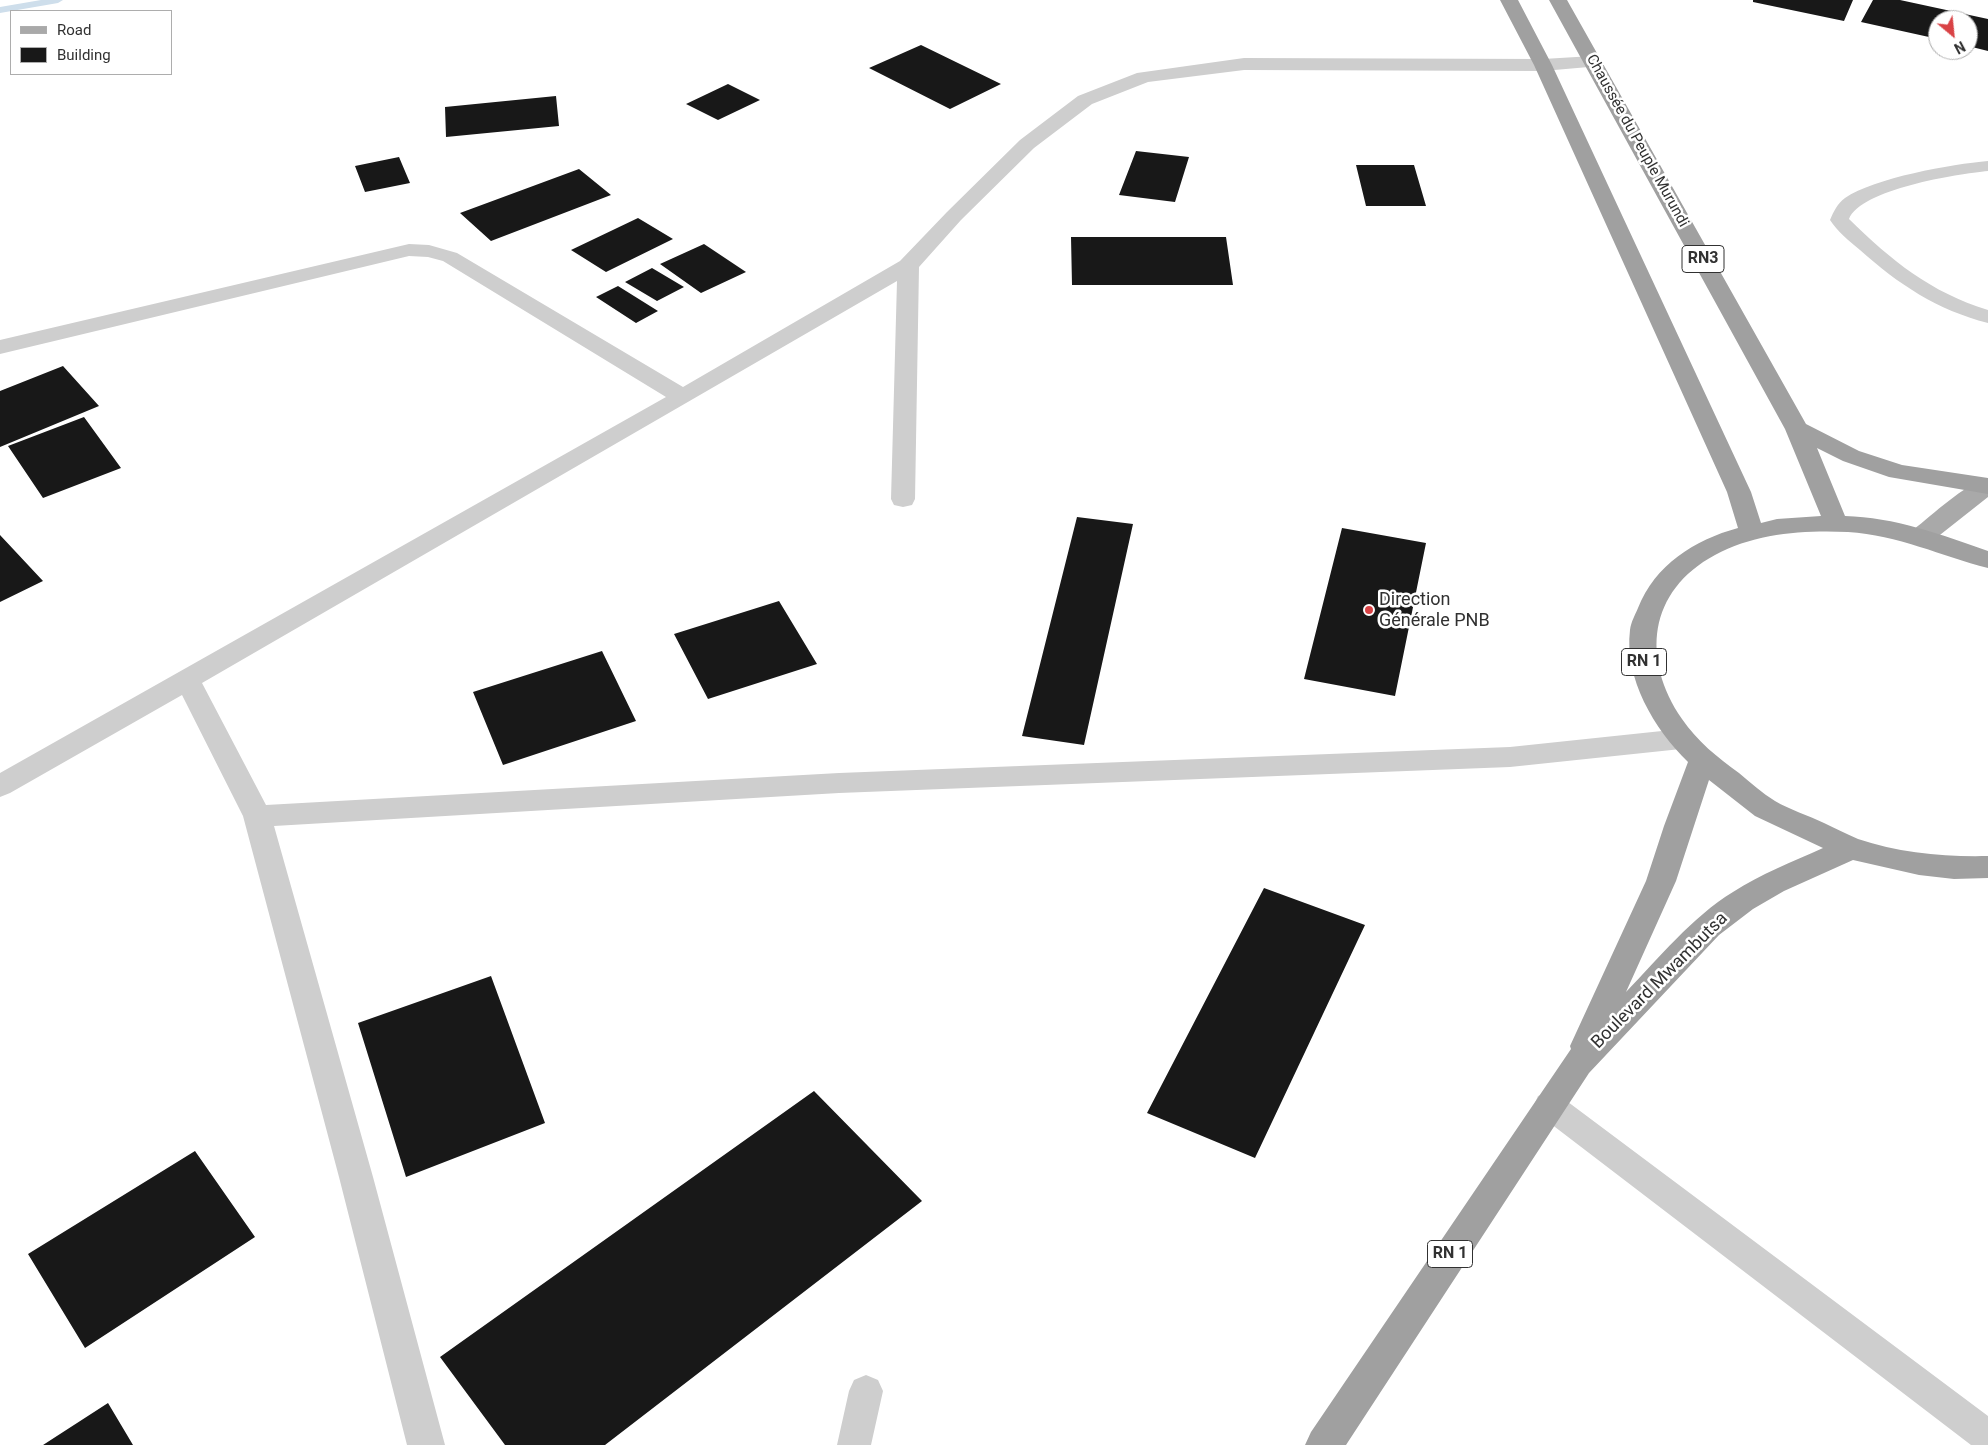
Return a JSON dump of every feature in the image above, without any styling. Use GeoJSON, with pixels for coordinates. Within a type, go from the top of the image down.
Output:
{"type":"FeatureCollection","features":[{"type":"Feature","properties":{"kind":"highway"},"geometry":{"type":"LineString","coordinates":[[1510,0],[1542,65],[1739,492],[1751,531]]}},
{"type":"Feature","properties":{"kind":"highway","name":"Chaussée du Peuple Murundi"},"geometry":{"type":"LineString","coordinates":[[1558,0],[1796,429],[1836,524]]}},
{"type":"Feature","properties":{"kind":"highway"},"geometry":{"type":"LineString","coordinates":[[1796,429],[1851,456],[1898,472],[1988,486]]}},
{"type":"Feature","properties":{"kind":"highway","name":"RN 1"},"geometry":{"type":"LineString","coordinates":[[1988,560],[1922,536],[1879,528],[1836,524],[1791,524],[1751,531],[1710,546],[1679,567],[1656,594],[1644,626],[1644,662],[1656,701],[1681,740],[1702,761],[1768,810],[1851,848],[1912,862],[1972,868],[1988,867]]}},
{"type":"Feature","properties":{"kind":"highway","name":"Boulevard Mwambutsa"},"geometry":{"type":"LineString","coordinates":[[1578,1063],[1661,881],[1678,826],[1702,761]]}},
{"type":"Feature","properties":{"kind":"highway","name":"Boulevard Mwambutsa"},"geometry":{"type":"LineString","coordinates":[[1324,1445],[1578,1063],[1715,922],[1742,901],[1774,883],[1851,848]]}},
{"type":"Feature","properties":{"kind":"main road"},"geometry":{"type":"LineString","coordinates":[[1922,536],[1955,509],[1988,486]]}},
{"type":"Feature","properties":{"kind":"street"},"geometry":{"type":"LineString","coordinates":[[0,786],[683,398],[908,266],[954,216],[1027,144],[1085,100],[1144,77],[1244,64],[1542,65],[1593,62]]}},
{"type":"Feature","properties":{"kind":"street"},"geometry":{"type":"LineString","coordinates":[[0,347],[410,250],[419,250],[450,257],[683,398]]}},
{"type":"Feature","properties":{"kind":"street"},"geometry":{"type":"LineString","coordinates":[[903,499],[908,266]]}},
{"type":"Feature","properties":{"kind":"street"},"geometry":{"type":"LineString","coordinates":[[187,679],[257,816],[356,1177],[426,1445]]}},
{"type":"Feature","properties":{"kind":"street"},"geometry":{"type":"LineString","coordinates":[[257,816],[839,783],[1510,757],[1681,740]]}},
{"type":"Feature","properties":{"kind":"lane"},"geometry":{"type":"LineString","coordinates":[[1988,166],[1974,166],[1931,175],[1874,191],[1845,208],[1839,220],[1912,282],[1940,300],[1988,317]]}},
{"type":"Feature","properties":{"kind":"lane"},"geometry":{"type":"LineString","coordinates":[[1549,1105],[1988,1437]]}},
{"type":"Feature","properties":{"kind":"lane"},"geometry":{"type":"LineString","coordinates":[[854,1445],[866,1391]]}},
{"type":"Feature","properties":{"kind":"building"},"geometry":{"type":"Polygon","coordinates":[[[1753,0],[1853,0],[1844,21],[1753,2],[1753,0]]]}},
{"type":"Feature","properties":{"kind":"building"},"geometry":{"type":"Polygon","coordinates":[[[1873,0],[1900,0],[1946,10],[1928,10],[1928,37],[1861,22],[1873,0]]]}},
{"type":"Feature","properties":{"kind":"building"},"geometry":{"type":"Polygon","coordinates":[[[1978,17],[1988,19],[1988,51],[1978,48],[1978,17]]]}},
{"type":"Feature","properties":{"kind":"building"},"geometry":{"type":"Polygon","coordinates":[[[921,45],[1001,84],[950,109],[869,68],[921,45]]]}},
{"type":"Feature","properties":{"kind":"building"},"geometry":{"type":"Polygon","coordinates":[[[728,84],[760,100],[718,120],[686,104],[728,84]]]}},
{"type":"Feature","properties":{"kind":"building"},"geometry":{"type":"Polygon","coordinates":[[[556,96],[559,126],[446,137],[445,107],[556,96]]]}},
{"type":"Feature","properties":{"kind":"building"},"geometry":{"type":"Polygon","coordinates":[[[1136,151],[1189,157],[1175,202],[1119,195],[1136,151]]]}},
{"type":"Feature","properties":{"kind":"building"},"geometry":{"type":"Polygon","coordinates":[[[399,157],[410,183],[365,192],[355,166],[399,157]]]}},
{"type":"Feature","properties":{"kind":"building"},"geometry":{"type":"Polygon","coordinates":[[[1356,165],[1414,165],[1426,206],[1366,206],[1356,165]]]}},
{"type":"Feature","properties":{"kind":"building"},"geometry":{"type":"Polygon","coordinates":[[[579,169],[611,195],[491,241],[460,213],[579,169]]]}},
{"type":"Feature","properties":{"kind":"building"},"geometry":{"type":"Polygon","coordinates":[[[638,218],[673,239],[606,272],[571,250],[638,218]]]}},
{"type":"Feature","properties":{"kind":"building"},"geometry":{"type":"Polygon","coordinates":[[[1071,237],[1226,237],[1233,285],[1072,285],[1071,237]]]}},
{"type":"Feature","properties":{"kind":"building"},"geometry":{"type":"Polygon","coordinates":[[[704,244],[746,272],[701,293],[660,264],[704,244]]]}},
{"type":"Feature","properties":{"kind":"building"},"geometry":{"type":"Polygon","coordinates":[[[652,268],[684,287],[657,301],[625,282],[652,268]]]}},
{"type":"Feature","properties":{"kind":"building"},"geometry":{"type":"Polygon","coordinates":[[[618,286],[658,311],[636,323],[596,297],[618,286]]]}},
{"type":"Feature","properties":{"kind":"building"},"geometry":{"type":"Polygon","coordinates":[[[63,366],[99,406],[0,447],[0,391],[63,366]]]}},
{"type":"Feature","properties":{"kind":"building"},"geometry":{"type":"Polygon","coordinates":[[[84,417],[121,468],[43,498],[8,446],[84,417]]]}},
{"type":"Feature","properties":{"kind":"building"},"geometry":{"type":"Polygon","coordinates":[[[1077,517],[1133,524],[1084,745],[1022,736],[1077,517]]]}},
{"type":"Feature","properties":{"kind":"building"},"geometry":{"type":"Polygon","coordinates":[[[1342,528],[1426,543],[1395,696],[1304,679],[1342,528]]]}},
{"type":"Feature","properties":{"kind":"building"},"geometry":{"type":"Polygon","coordinates":[[[0,535],[43,581],[0,602],[0,535]]]}},
{"type":"Feature","properties":{"kind":"building"},"geometry":{"type":"Polygon","coordinates":[[[779,601],[817,664],[708,699],[674,634],[779,601]]]}},
{"type":"Feature","properties":{"kind":"building"},"geometry":{"type":"Polygon","coordinates":[[[602,651],[636,721],[503,765],[473,692],[602,651]]]}},
{"type":"Feature","properties":{"kind":"building"},"geometry":{"type":"Polygon","coordinates":[[[1264,888],[1365,925],[1255,1158],[1147,1113],[1264,888]]]}},
{"type":"Feature","properties":{"kind":"building"},"geometry":{"type":"Polygon","coordinates":[[[491,976],[545,1123],[406,1177],[358,1023],[491,976]]]}},
{"type":"Feature","properties":{"kind":"building"},"geometry":{"type":"Polygon","coordinates":[[[814,1091],[922,1201],[605,1445],[505,1445],[440,1357],[814,1091]]]}},
{"type":"Feature","properties":{"kind":"building"},"geometry":{"type":"Polygon","coordinates":[[[195,1151],[255,1237],[85,1348],[28,1254],[195,1151]]]}},
{"type":"Feature","properties":{"kind":"building"},"geometry":{"type":"Polygon","coordinates":[[[108,1403],[133,1445],[43,1445],[108,1403]]]}},
{"type":"Feature","properties":{"kind":"waterway"},"geometry":{"type":"LineString","coordinates":[[0,10],[58,0]]}},
{"type":"Feature","properties":{"kind":"place","name":"Direction Générale PNB"},"geometry":{"type":"Point","coordinates":[1369,610]}}]}
